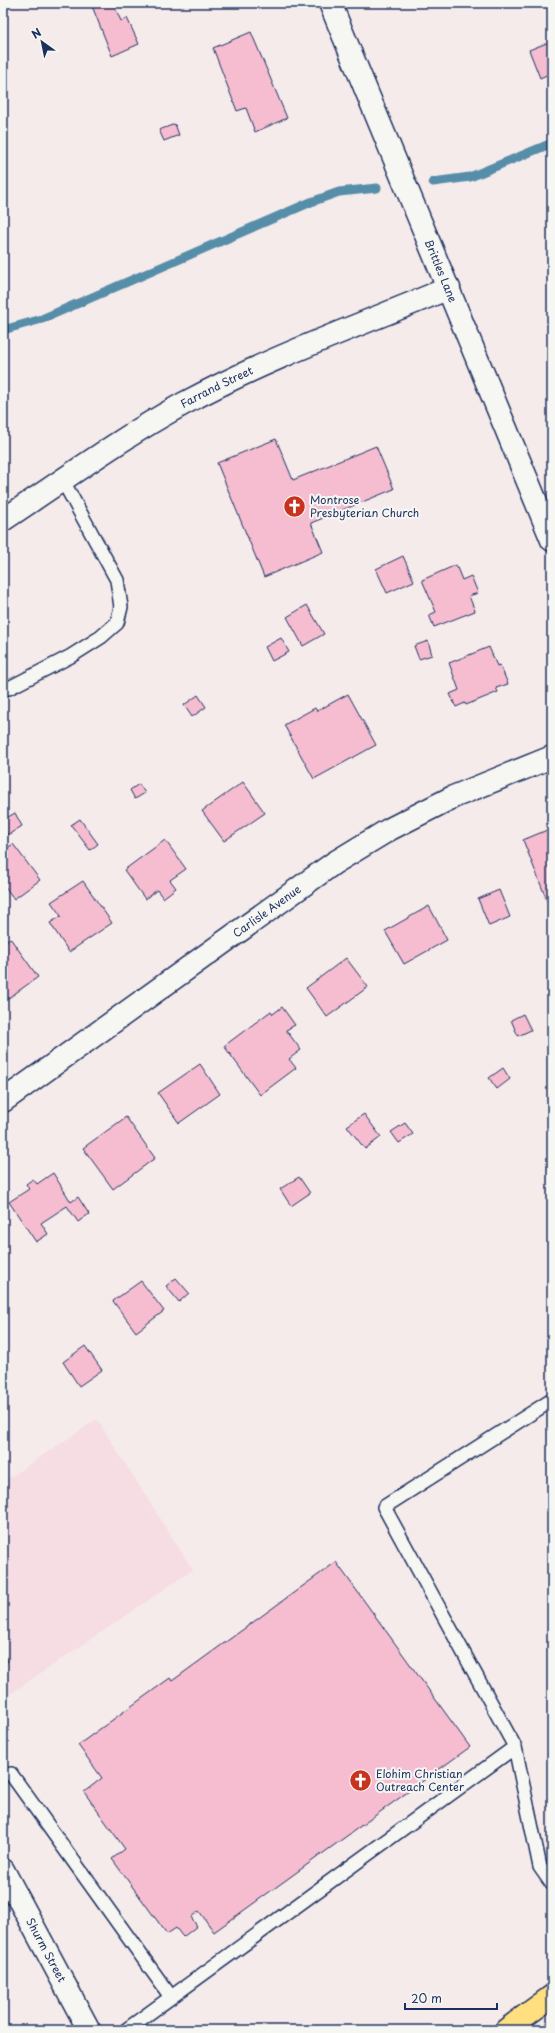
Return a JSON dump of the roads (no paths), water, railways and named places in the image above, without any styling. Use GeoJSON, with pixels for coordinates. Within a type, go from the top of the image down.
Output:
{"type":"FeatureCollection","features":[{"type":"Feature","properties":{"kind":"main road"},"geometry":{"type":"LineString","coordinates":[[511,2028],[552,1996]]}},
{"type":"Feature","properties":{"kind":"street","name":"Brittles Lane"},"geometry":{"type":"LineString","coordinates":[[330,3],[552,540]]}},
{"type":"Feature","properties":{"kind":"street","name":"Farrand Street"},"geometry":{"type":"LineString","coordinates":[[3,520],[135,432],[183,404],[252,370],[449,288]]}},
{"type":"Feature","properties":{"kind":"street","name":"Carlisle Avenue"},"geometry":{"type":"LineString","coordinates":[[3,1101],[334,863],[390,829],[453,797],[552,756]]}},
{"type":"Feature","properties":{"kind":"street","name":"Shurm Street"},"geometry":{"type":"LineString","coordinates":[[3,1870],[89,2030]]}},
{"type":"Feature","properties":{"kind":"lane"},"geometry":{"type":"LineString","coordinates":[[3,687],[9,688],[71,656],[101,637],[117,623],[121,607],[117,580],[63,481]]}},
{"type":"Feature","properties":{"kind":"lane"},"geometry":{"type":"LineString","coordinates":[[552,1400],[384,1507],[515,1747],[540,1868],[552,1884]]}},
{"type":"Feature","properties":{"kind":"lane"},"geometry":{"type":"LineString","coordinates":[[126,2030],[515,1747]]}},
{"type":"Feature","properties":{"kind":"lane"},"geometry":{"type":"LineString","coordinates":[[11,1774],[171,1997]]}},
{"type":"Feature","properties":{"kind":"waterway"},"geometry":{"type":"LineString","coordinates":[[433,182],[470,177],[552,143]]}},
{"type":"Feature","properties":{"kind":"waterway"},"geometry":{"type":"LineString","coordinates":[[3,330],[42,319],[311,202],[339,192],[377,188]]}},
{"type":"Feature","properties":{"kind":"place","name":"Montrose Presbyterian Church"},"geometry":{"type":"Point","coordinates":[294,506]}},
{"type":"Feature","properties":{"kind":"place","name":"Elohim Christian Outreach Center"},"geometry":{"type":"Point","coordinates":[360,1780]}}]}
